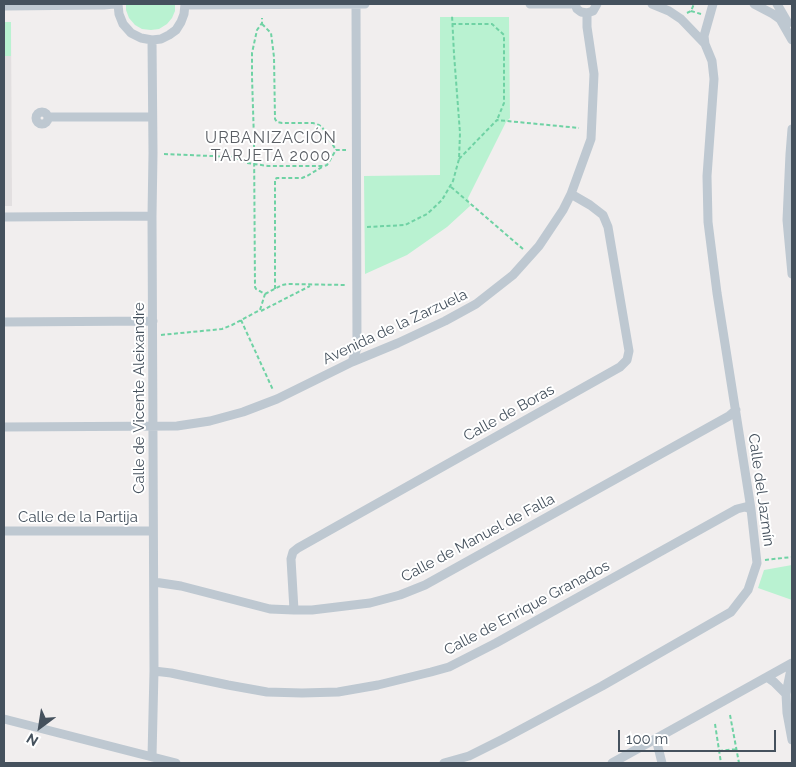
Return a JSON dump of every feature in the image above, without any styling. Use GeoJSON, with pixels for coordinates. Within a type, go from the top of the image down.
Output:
{"type":"FeatureCollection","features":[{"type":"Feature","properties":{"kind":"street"},"geometry":{"type":"LineString","coordinates":[[4,6],[116,4],[123,24],[127,29],[141,38],[152,40],[161,39],[176,30],[184,14],[185,4],[366,4]]}},
{"type":"Feature","properties":{"kind":"street"},"geometry":{"type":"LineString","coordinates":[[352,362],[357,348],[356,4]]}},
{"type":"Feature","properties":{"kind":"street"},"geometry":{"type":"LineString","coordinates":[[530,4],[575,4],[577,9],[587,13],[593,11],[597,4]]}},
{"type":"Feature","properties":{"kind":"street","name":"Calle del Jazmín"},"geometry":{"type":"LineString","coordinates":[[652,4],[681,19],[705,44]]}},
{"type":"Feature","properties":{"kind":"street","name":"Calle del Jazmín"},"geometry":{"type":"LineString","coordinates":[[444,763],[469,756],[602,686],[730,612],[748,590],[757,563],[751,509],[717,293],[708,222],[707,176],[714,79],[712,61],[704,36],[713,4]]}},
{"type":"Feature","properties":{"kind":"street"},"geometry":{"type":"LineString","coordinates":[[754,4],[780,19],[792,40]]}},
{"type":"Feature","properties":{"kind":"street"},"geometry":{"type":"LineString","coordinates":[[777,4],[791,29],[792,35]]}},
{"type":"Feature","properties":{"kind":"street","name":"Avenida de la Zarzuela"},"geometry":{"type":"LineString","coordinates":[[4,427],[153,427],[178,426],[210,421],[243,412],[277,399],[352,362],[445,321],[476,304],[513,276],[539,246],[563,210],[571,194],[591,139],[594,74],[587,13]]}},
{"type":"Feature","properties":{"kind":"street","name":"Calle de Vicente Aleixandre"},"geometry":{"type":"LineString","coordinates":[[152,40],[154,582],[152,757]]}},
{"type":"Feature","properties":{"kind":"street"},"geometry":{"type":"LineString","coordinates":[[48,117],[152,117]]}},
{"type":"Feature","properties":{"kind":"street"},"geometry":{"type":"LineString","coordinates":[[792,129],[787,220],[792,274]]}},
{"type":"Feature","properties":{"kind":"street","name":"Calle de Boras"},"geometry":{"type":"LineString","coordinates":[[294,610],[291,559],[293,552],[298,548],[620,367],[626,360],[629,351],[608,227],[603,215],[571,194]]}},
{"type":"Feature","properties":{"kind":"street"},"geometry":{"type":"LineString","coordinates":[[4,217],[152,216]]}},
{"type":"Feature","properties":{"kind":"street"},"geometry":{"type":"LineString","coordinates":[[4,322],[153,321]]}},
{"type":"Feature","properties":{"kind":"street","name":"Calle de Manuel de Falla"},"geometry":{"type":"LineString","coordinates":[[154,582],[181,586],[270,608],[294,610],[312,610],[370,603],[400,595],[424,585],[729,416],[736,410]]}},
{"type":"Feature","properties":{"kind":"street","name":"Calle de Enrique Granados"},"geometry":{"type":"LineString","coordinates":[[154,671],[267,692],[302,693],[338,692],[378,685],[431,672],[449,667],[496,643],[737,509],[745,507],[751,509]]}},
{"type":"Feature","properties":{"kind":"street","name":"Calle de la Partija"},"geometry":{"type":"LineString","coordinates":[[4,531],[153,531]]}},
{"type":"Feature","properties":{"kind":"street"},"geometry":{"type":"LineString","coordinates":[[612,763],[792,663]]}},
{"type":"Feature","properties":{"kind":"street"},"geometry":{"type":"LineString","coordinates":[[792,663],[786,694],[792,740]]}},
{"type":"Feature","properties":{"kind":"street"},"geometry":{"type":"LineString","coordinates":[[767,677],[786,694]]}},
{"type":"Feature","properties":{"kind":"street"},"geometry":{"type":"LineString","coordinates":[[4,719],[176,763]]}},
{"type":"Feature","properties":{"kind":"street"},"geometry":{"type":"LineString","coordinates":[[656,739],[662,763]]}},
{"type":"Feature","properties":{"kind":"path"},"geometry":{"type":"LineString","coordinates":[[683,16],[691,11],[694,4]]}},
{"type":"Feature","properties":{"kind":"path"},"geometry":{"type":"LineString","coordinates":[[691,11],[706,15]]}},
{"type":"Feature","properties":{"kind":"path"},"geometry":{"type":"LineString","coordinates":[[363,228],[406,225],[427,214],[442,200],[450,186],[459,159],[460,132],[452,15]]}},
{"type":"Feature","properties":{"kind":"path"},"geometry":{"type":"LineString","coordinates":[[262,18],[262,23],[257,30],[252,53],[255,287],[265,294]]}},
{"type":"Feature","properties":{"kind":"path"},"geometry":{"type":"LineString","coordinates":[[262,23],[271,33],[274,57],[275,119],[277,122],[282,123],[313,123],[319,125],[336,150]]}},
{"type":"Feature","properties":{"kind":"path"},"geometry":{"type":"LineString","coordinates":[[452,24],[492,24],[504,35],[504,103],[497,120],[459,159]]}},
{"type":"Feature","properties":{"kind":"path"},"geometry":{"type":"LineString","coordinates":[[497,120],[579,128]]}},
{"type":"Feature","properties":{"kind":"path"},"geometry":{"type":"LineString","coordinates":[[336,150],[347,150]]}},
{"type":"Feature","properties":{"kind":"path"},"geometry":{"type":"LineString","coordinates":[[275,289],[275,179],[307,176],[327,165],[336,150]]}},
{"type":"Feature","properties":{"kind":"path"},"geometry":{"type":"LineString","coordinates":[[164,154],[234,157],[246,163],[268,166],[324,166]]}},
{"type":"Feature","properties":{"kind":"path"},"geometry":{"type":"LineString","coordinates":[[450,186],[524,250]]}},
{"type":"Feature","properties":{"kind":"path"},"geometry":{"type":"LineString","coordinates":[[258,312],[265,294],[286,284],[347,285]]}},
{"type":"Feature","properties":{"kind":"path"},"geometry":{"type":"LineString","coordinates":[[161,335],[222,329],[312,285]]}},
{"type":"Feature","properties":{"kind":"path"},"geometry":{"type":"LineString","coordinates":[[241,320],[273,390]]}},
{"type":"Feature","properties":{"kind":"path"},"geometry":{"type":"LineString","coordinates":[[763,561],[792,557]]}},
{"type":"Feature","properties":{"kind":"path"},"geometry":{"type":"LineString","coordinates":[[730,715],[739,763]]}},
{"type":"Feature","properties":{"kind":"path"},"geometry":{"type":"LineString","coordinates":[[714,724],[721,763]]}},
{"type":"Feature","properties":{"kind":"path"},"geometry":{"type":"LineString","coordinates":[[719,751],[736,749]]}},
{"type":"Feature","properties":{"kind":"shaded area"},"geometry":{"type":"Polygon","coordinates":[[[4,22],[11,22],[12,206],[4,206],[4,22]]]}},
{"type":"Feature","properties":{"kind":"green space"},"geometry":{"type":"Polygon","coordinates":[[[126,4],[175,4],[175,11],[167,24],[159,29],[142,29],[129,18],[126,4]]]}},
{"type":"Feature","properties":{"kind":"green space"},"geometry":{"type":"Polygon","coordinates":[[[440,17],[509,17],[510,118],[506,122],[468,198],[470,206],[447,227],[407,255],[365,274],[364,176],[440,175],[440,17]]]}},
{"type":"Feature","properties":{"kind":"green space"},"geometry":{"type":"Polygon","coordinates":[[[4,22],[11,22],[11,56],[4,56],[4,22]]]}},
{"type":"Feature","properties":{"kind":"green space"},"geometry":{"type":"Polygon","coordinates":[[[792,565],[792,600],[758,588],[764,570],[792,565]]]}},
{"type":"Feature","properties":{"kind":"district","name":"URBANIZACIÓN TARJETA 2000"},"geometry":{"type":"Point","coordinates":[271,147]}}]}
